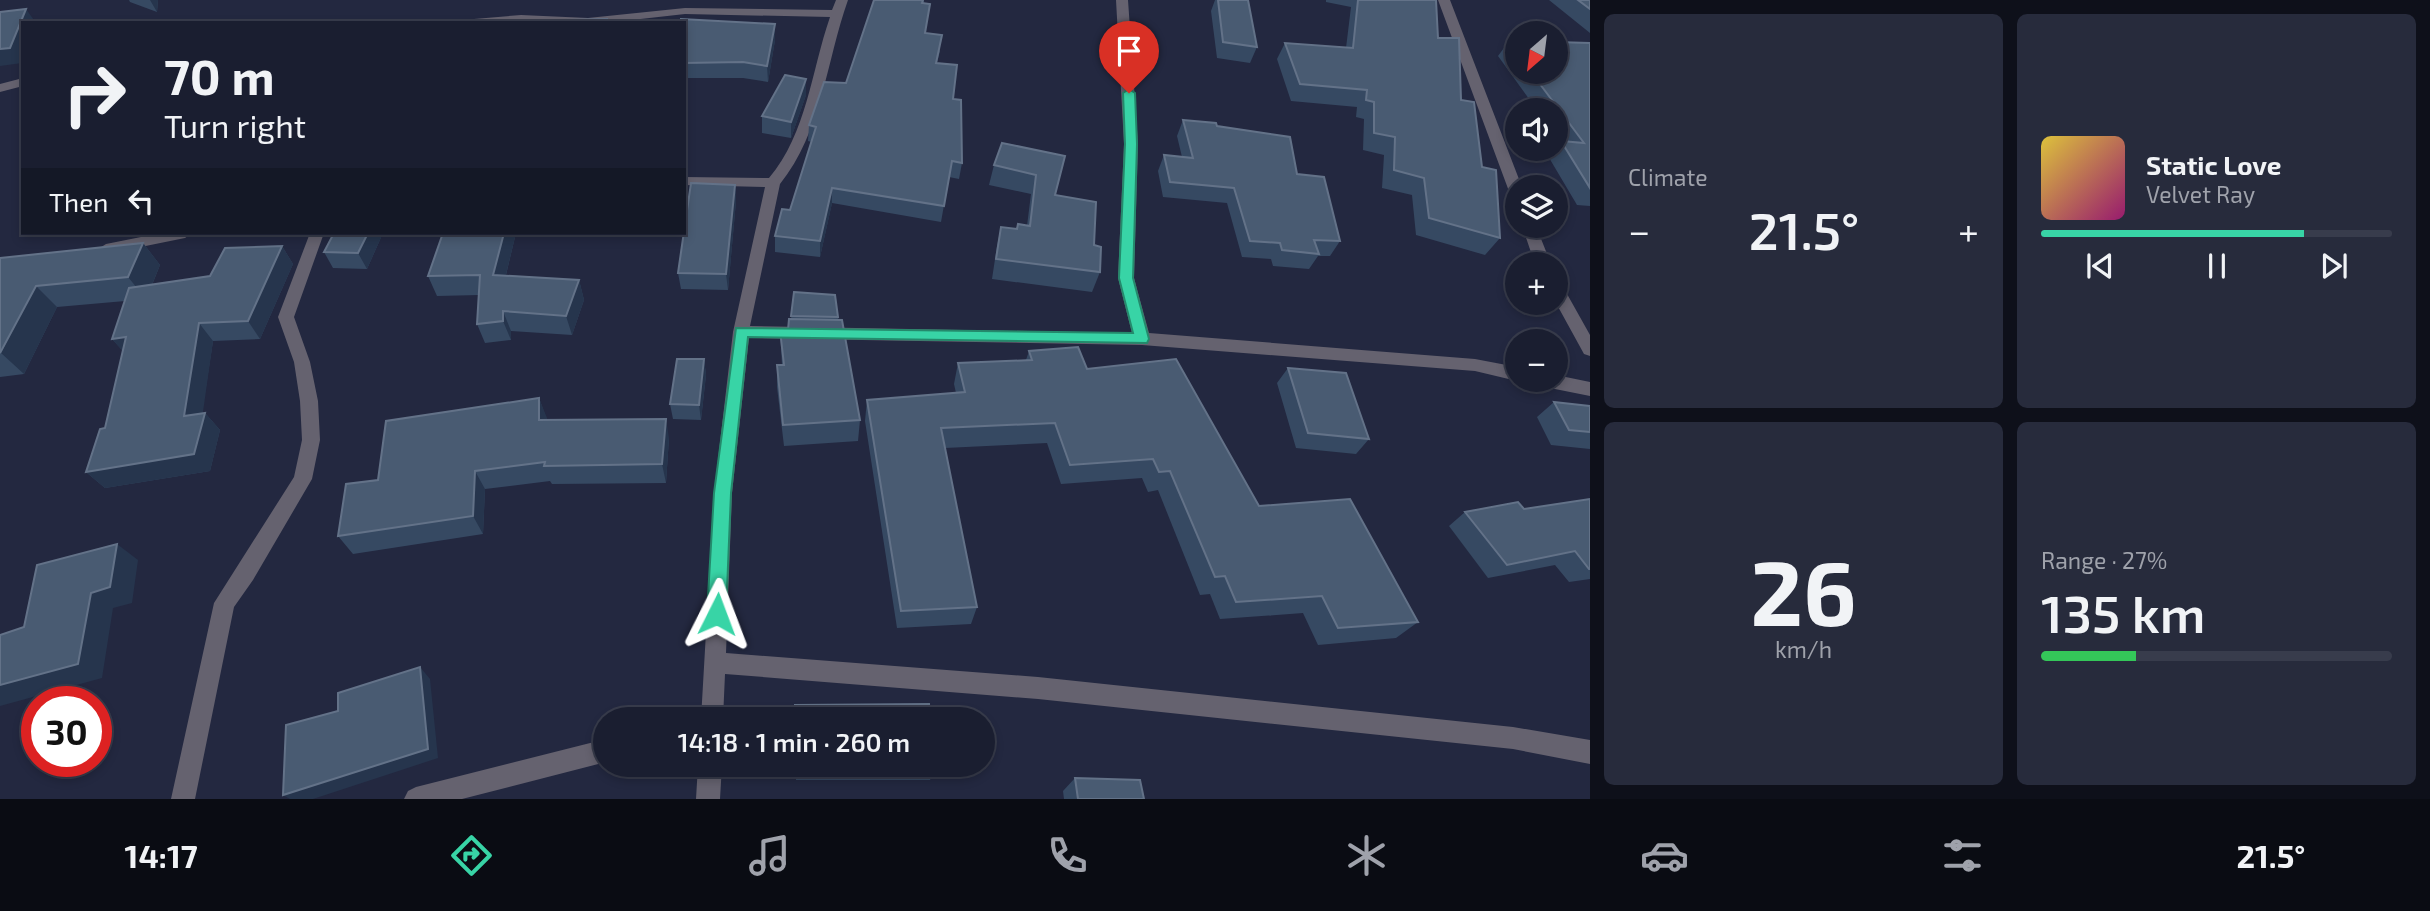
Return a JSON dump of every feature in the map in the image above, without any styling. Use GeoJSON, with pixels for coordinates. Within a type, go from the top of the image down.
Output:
{"type":"FeatureCollection","features":[{"type":"Feature","properties":{"kind":"street"},"geometry":{"type":"LineString","coordinates":[[713,707],[723,493],[741,332],[773,183],[785,171],[814,100],[842,0]]}},
{"type":"Feature","properties":{"kind":"street"},"geometry":{"type":"LineString","coordinates":[[1122,0],[1131,144],[1126,278],[1142,339]]}},
{"type":"Feature","properties":{"kind":"street"},"geometry":{"type":"LineString","coordinates":[[1444,0],[1510,175]]}},
{"type":"Feature","properties":{"kind":"street"},"geometry":{"type":"LineString","coordinates":[[486,21],[521,18],[588,21],[685,11],[836,14]]}},
{"type":"Feature","properties":{"kind":"street"},"geometry":{"type":"LineString","coordinates":[[0,88],[21,83]]}},
{"type":"Feature","properties":{"kind":"street"},"geometry":{"type":"LineString","coordinates":[[686,181],[773,183]]}},
{"type":"Feature","properties":{"kind":"street"},"geometry":{"type":"LineString","coordinates":[[86,254],[176,235]]}},
{"type":"Feature","properties":{"kind":"street"},"geometry":{"type":"LineString","coordinates":[[183,799],[224,603],[246,573],[303,479],[311,440],[309,401],[302,362],[286,317],[316,235]]}},
{"type":"Feature","properties":{"kind":"street"},"geometry":{"type":"LineString","coordinates":[[1568,311],[1590,351]]}},
{"type":"Feature","properties":{"kind":"street"},"geometry":{"type":"LineString","coordinates":[[741,332],[1142,339],[1475,365],[1505,371]]}},
{"type":"Feature","properties":{"kind":"street"},"geometry":{"type":"LineString","coordinates":[[1568,385],[1590,389]]}},
{"type":"Feature","properties":{"kind":"street"},"geometry":{"type":"LineString","coordinates":[[715,663],[1038,688],[1513,738],[1590,752]]}},
{"type":"Feature","properties":{"kind":"street"},"geometry":{"type":"LineString","coordinates":[[416,799],[593,753]]}},
{"type":"Feature","properties":{"kind":"street"},"geometry":{"type":"LineString","coordinates":[[708,799],[709,777]]}},
{"type":"Feature","properties":{"kind":"building"},"geometry":{"type":"Polygon","coordinates":[[[874,0],[923,0],[922,3],[930,4],[925,33],[942,35],[936,63],[957,65],[953,99],[961,100],[962,163],[952,161],[944,206],[832,188],[820,241],[775,236],[782,209],[790,210],[816,127],[809,125],[824,82],[846,83],[874,0]]]}},
{"type":"Feature","properties":{"kind":"building"},"geometry":{"type":"Polygon","coordinates":[[[1218,0],[1248,0],[1257,47],[1223,42],[1218,0]]]}},
{"type":"Feature","properties":{"kind":"building"},"geometry":{"type":"Polygon","coordinates":[[[1358,0],[1436,0],[1438,38],[1459,38],[1461,100],[1474,102],[1482,167],[1496,170],[1500,238],[1429,218],[1424,178],[1394,170],[1395,137],[1374,133],[1374,102],[1366,100],[1367,90],[1300,84],[1285,43],[1353,48],[1358,0]]]}},
{"type":"Feature","properties":{"kind":"building"},"geometry":{"type":"Polygon","coordinates":[[[1578,0],[1590,0],[1590,9],[1578,0]]]}},
{"type":"Feature","properties":{"kind":"building"},"geometry":{"type":"Polygon","coordinates":[[[26,9],[10,48],[0,49],[0,12],[26,9]]]}},
{"type":"Feature","properties":{"kind":"building"},"geometry":{"type":"Polygon","coordinates":[[[607,19],[607,21],[565,21],[607,19]]]}},
{"type":"Feature","properties":{"kind":"building"},"geometry":{"type":"Polygon","coordinates":[[[681,19],[775,24],[767,66],[743,62],[686,63],[686,21],[681,19]]]}},
{"type":"Feature","properties":{"kind":"building"},"geometry":{"type":"Polygon","coordinates":[[[1568,42],[1590,43],[1590,188],[1568,152],[1568,142],[1584,143],[1568,122],[1568,98],[1550,98],[1540,84],[1568,84],[1568,42]]]}},
{"type":"Feature","properties":{"kind":"building"},"geometry":{"type":"Polygon","coordinates":[[[785,75],[806,79],[791,122],[762,116],[785,75]]]}},
{"type":"Feature","properties":{"kind":"building"},"geometry":{"type":"Polygon","coordinates":[[[1183,120],[1216,123],[1217,126],[1290,137],[1297,174],[1324,177],[1340,241],[1314,240],[1319,254],[1282,250],[1280,243],[1250,241],[1234,188],[1170,182],[1164,155],[1193,158],[1183,120]]]}},
{"type":"Feature","properties":{"kind":"building"},"geometry":{"type":"Polygon","coordinates":[[[1002,143],[1065,156],[1055,195],[1096,202],[1094,245],[1101,247],[1100,272],[996,259],[1001,227],[1017,229],[1018,224],[1030,226],[1036,175],[994,165],[1002,143]]]}},
{"type":"Feature","properties":{"kind":"building"},"geometry":{"type":"Polygon","coordinates":[[[691,183],[735,185],[726,274],[678,273],[683,235],[686,235],[691,183]]]}},
{"type":"Feature","properties":{"kind":"building"},"geometry":{"type":"Polygon","coordinates":[[[333,235],[367,235],[358,253],[324,252],[333,235]]]}},
{"type":"Feature","properties":{"kind":"building"},"geometry":{"type":"Polygon","coordinates":[[[442,235],[503,235],[493,275],[579,280],[566,316],[503,311],[503,321],[477,324],[480,275],[428,276],[442,235]]]}},
{"type":"Feature","properties":{"kind":"building"},"geometry":{"type":"Polygon","coordinates":[[[143,243],[128,277],[36,286],[0,353],[0,258],[143,243]]]}},
{"type":"Feature","properties":{"kind":"building"},"geometry":{"type":"Polygon","coordinates":[[[282,246],[248,321],[199,323],[184,416],[205,413],[194,454],[86,472],[100,429],[105,428],[126,337],[112,339],[129,288],[210,276],[225,248],[282,246]]]}},
{"type":"Feature","properties":{"kind":"building"},"geometry":{"type":"Polygon","coordinates":[[[794,292],[835,295],[838,317],[791,316],[794,292]]]}},
{"type":"Feature","properties":{"kind":"building"},"geometry":{"type":"Polygon","coordinates":[[[789,319],[842,320],[860,420],[783,425],[777,365],[784,365],[780,330],[788,330],[789,319]]]}},
{"type":"Feature","properties":{"kind":"building"},"geometry":{"type":"Polygon","coordinates":[[[1078,347],[1087,369],[1176,359],[1259,506],[1350,499],[1418,622],[1338,628],[1322,596],[1236,602],[1225,576],[1215,577],[1170,471],[1159,472],[1153,459],[1070,465],[1055,423],[941,428],[977,607],[901,611],[867,400],[965,392],[958,363],[1032,360],[1029,351],[1078,347]]]}},
{"type":"Feature","properties":{"kind":"building"},"geometry":{"type":"Polygon","coordinates":[[[677,359],[704,359],[699,405],[670,404],[677,359]]]}},
{"type":"Feature","properties":{"kind":"building"},"geometry":{"type":"Polygon","coordinates":[[[1288,368],[1346,373],[1369,439],[1308,433],[1288,368]]]}},
{"type":"Feature","properties":{"kind":"building"},"geometry":{"type":"Polygon","coordinates":[[[539,398],[539,420],[666,419],[662,464],[544,466],[545,462],[475,471],[473,516],[338,536],[346,484],[378,480],[386,421],[539,398]]]}},
{"type":"Feature","properties":{"kind":"building"},"geometry":{"type":"Polygon","coordinates":[[[1554,402],[1590,406],[1590,432],[1569,430],[1554,402]]]}},
{"type":"Feature","properties":{"kind":"building"},"geometry":{"type":"Polygon","coordinates":[[[1590,499],[1590,569],[1575,551],[1507,565],[1465,512],[1518,502],[1524,509],[1590,499]]]}},
{"type":"Feature","properties":{"kind":"building"},"geometry":{"type":"Polygon","coordinates":[[[117,544],[110,587],[91,593],[78,664],[0,685],[0,635],[24,627],[37,565],[117,544]]]}},
{"type":"Feature","properties":{"kind":"building"},"geometry":{"type":"Polygon","coordinates":[[[420,667],[428,749],[283,795],[286,725],[338,711],[338,693],[420,667]]]}},
{"type":"Feature","properties":{"kind":"building"},"geometry":{"type":"Polygon","coordinates":[[[929,704],[929,707],[795,707],[929,704]]]}},
{"type":"Feature","properties":{"kind":"building"},"geometry":{"type":"Polygon","coordinates":[[[1075,778],[1140,780],[1144,799],[1078,799],[1075,778]]]}},
{"type":"Feature","properties":{"kind":"route"},"geometry":{"type":"LineString","coordinates":[[717,614],[723,493],[741,332],[1142,339],[1126,278],[1131,144],[1129,93]]}}]}
